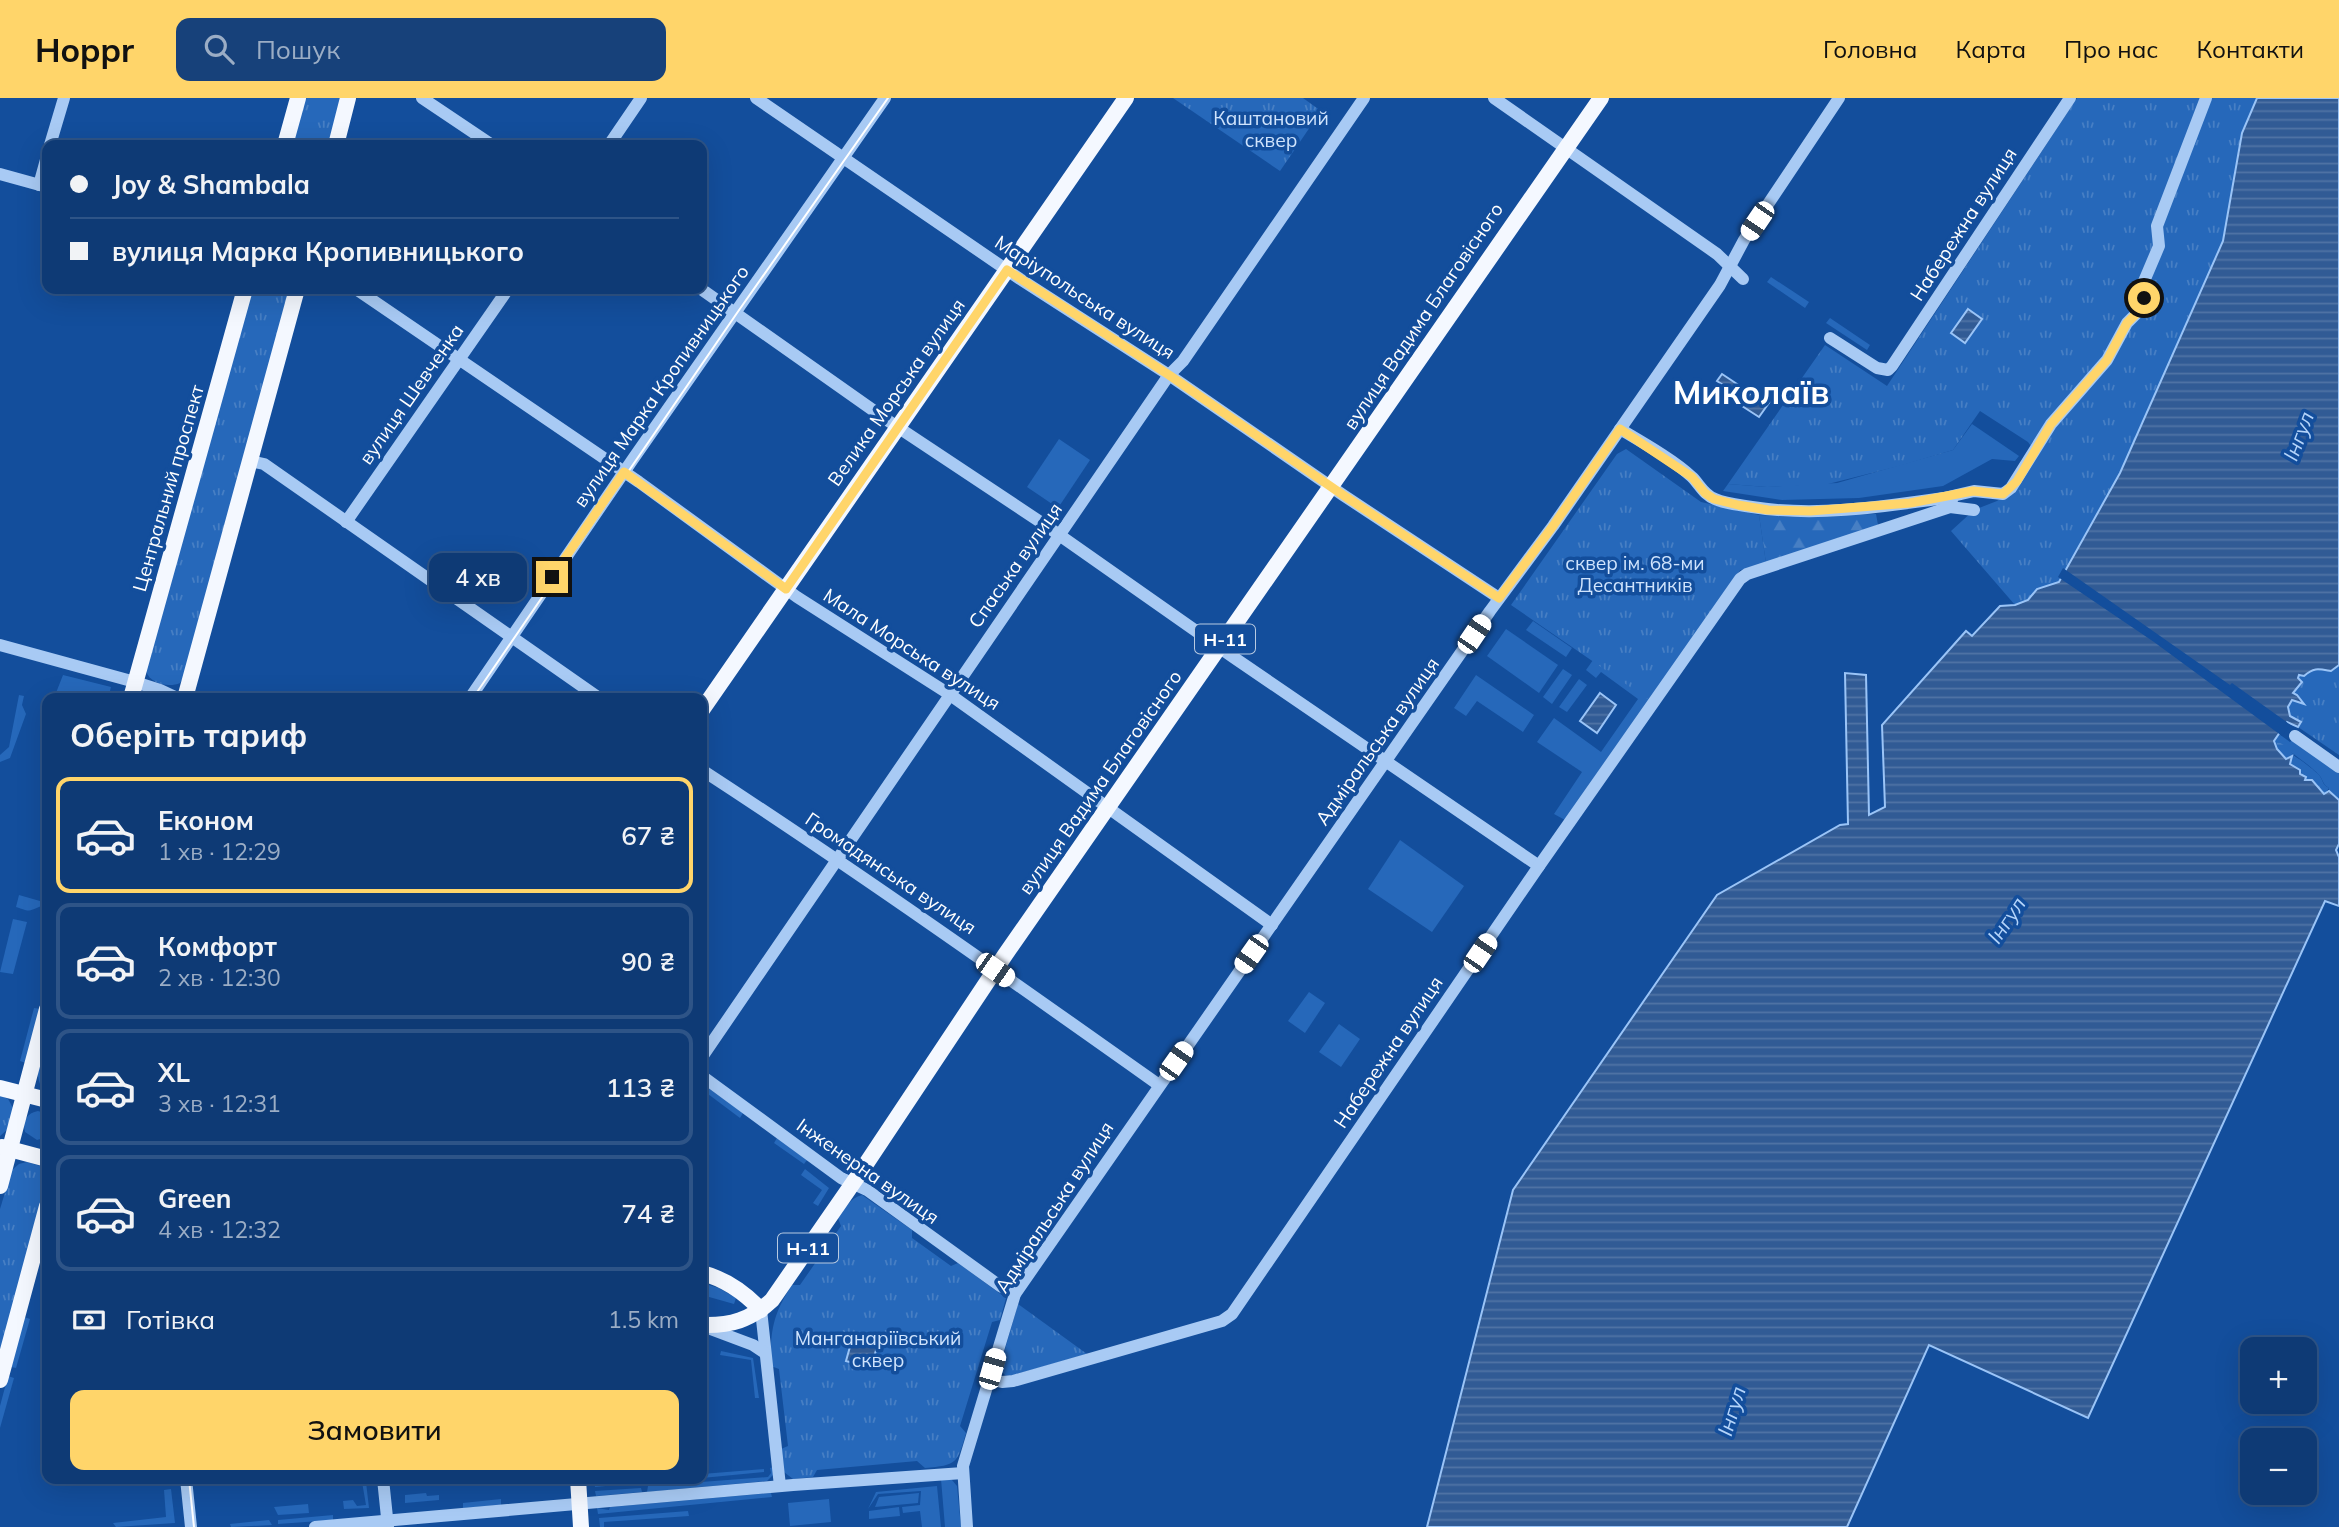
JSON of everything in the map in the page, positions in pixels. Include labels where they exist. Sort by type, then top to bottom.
[{"type":"main road","points":[[286,140],[298,98]]},
{"type":"main road","points":[[337,140],[348,98]]},
{"type":"main road","name":"Велика Морська вулиця","points":[[707,703],[1126,98]]},
{"type":"main road","name":"вулиця Вадима Благовісного","points":[[761,1310],[772,1300],[995,970],[1601,98]]},
{"type":"main road","name":"Центральний проспект","points":[[132,693],[244,294]]},
{"type":"main road","points":[[186,693],[296,294]]},
{"type":"main road","points":[[0,1186],[5,1148],[24,1094],[42,1027]]},
{"type":"main road","points":[[0,1088],[42,1099]]},
{"type":"main road","points":[[5,1148],[42,1158]]},
{"type":"main road","points":[[0,1380],[42,1225]]},
{"type":"main road","points":[[707,1275],[737,1289],[761,1310]]},
{"type":"main road","name":"Н-11","points":[[707,1326],[729,1325],[761,1310]]},
{"type":"main road","points":[[578,1484],[581,1527]]},
{"type":"street","points":[[51,140],[64,98]]},
{"type":"street","points":[[422,98],[485,140]]},
{"type":"street","points":[[612,140],[641,98]]},
{"type":"street","name":"Маріупольська вулиця","points":[[756,98],[1007,270],[1169,375],[1499,598]]},
{"type":"street","name":"вулиця Марка Кропивницького","points":[[473,693],[885,98]]},
{"type":"street","name":"Спаська вулиця","points":[[707,1050],[1169,375],[1183,361],[1364,98]]},
{"type":"street","points":[[1494,98],[1717,254],[1743,279]]},
{"type":"street","name":"Набережна вулиця","points":[[1830,338],[1877,368],[1888,370],[2070,98]]},
{"type":"street","points":[[1620,429],[1692,477],[1705,493],[1714,499],[1738,505],[1791,511],[1843,510],[1944,498],[1973,491],[2003,494],[2017,481],[2051,424],[2107,360],[2127,323],[2137,313],[2144,298],[2142,286],[2159,246],[2157,226],[2206,98]]},
{"type":"street","name":"Адміральська вулиця","points":[[989,1380],[1015,1294],[1499,598],[1553,526],[1715,293],[1744,240],[1835,99]]},
{"type":"street","points":[[0,174],[42,186]]},
{"type":"street","points":[[707,293],[1539,866]]},
{"type":"street","name":"Мала Морська вулиця","points":[[363,294],[624,472],[786,589],[949,694],[1272,925]]},
{"type":"street","name":"вулиця Шевченка","points":[[346,522],[505,294]]},
{"type":"street","points":[[250,461],[264,464],[592,693]]},
{"type":"street","name":"Набережна вулиця","points":[[989,1380],[1013,1381],[1222,1321],[1232,1314],[1539,866],[1740,579],[1747,574],[1950,507],[1974,510],[1944,498]]},
{"type":"street","points":[[0,645],[166,693]]},
{"type":"street","points":[[2295,736],[2339,767]]},
{"type":"street","name":"Громадянська вулиця","points":[[707,773],[836,858],[1159,1085]]},
{"type":"street","name":"Інженерна вулиця","points":[[707,1080],[841,1178],[867,1190],[1015,1294]]},
{"type":"street","points":[[761,1310],[780,1486]]},
{"type":"street","points":[[707,1328],[753,1345],[765,1353]]},
{"type":"street","points":[[967,1527],[962,1473],[989,1380]]},
{"type":"street","points":[[315,1527],[388,1524],[780,1486],[962,1473]]},
{"type":"street","points":[[187,1484],[191,1527]]},
{"type":"street","points":[[384,1484],[388,1524]]},
{"type":"green space","points":[[305,98],[342,98],[331,140],[293,140]]},
{"type":"green space","name":"Каштановий сквер","points":[[1173,98],[1303,98],[1321,111],[1280,171]]},
{"type":"green space","points":[[2077,98],[2257,98],[2242,133],[2223,241],[2120,473],[2059,582],[2037,589],[2028,600],[2015,605],[1951,531],[1974,510],[1997,501],[2015,488],[2036,453],[2028,442],[1980,411],[1953,450],[1899,466],[1824,485],[1767,487],[1728,484],[1825,345],[1887,386]]},
{"type":"green space","points":[[1771,277],[1809,302],[1805,308],[1767,282]]},
{"type":"green space","points":[[250,294],[289,294],[185,675],[180,683],[160,684],[151,679],[146,671]]},
{"type":"green space","points":[[1830,318],[1870,345],[1867,350],[1826,323]]},
{"type":"green space","points":[[1972,424],[2019,456],[2015,461],[1992,459],[1943,486],[1859,498],[1782,500],[1723,491],[1728,484],[1767,487],[1837,483],[1953,450]]},
{"type":"green space","points":[[1059,439],[1090,460],[1058,508],[1027,487]]},
{"type":"green space","name":"сквер ім. 68-ми Десантників","points":[[1626,449],[1701,502],[1759,515],[1766,563],[1740,570],[1649,700],[1511,605],[1617,454]]},
{"type":"green space","points":[[1876,514],[1878,525],[1766,563],[1759,515],[1791,517]]},
{"type":"green space","points":[[1707,550],[1766,563],[1740,570],[1565,820],[1554,814],[1582,772],[1537,742],[1554,718],[1601,752],[1638,699],[1601,672],[1596,678],[1586,670],[1593,660]]},
{"type":"green space","points":[[1533,621],[1572,648],[1566,657],[1526,630]]},
{"type":"green space","points":[[1506,629],[1558,665],[1539,693],[1487,656]]},
{"type":"green space","points":[[2339,665],[2339,755],[2298,727],[2301,722],[2290,716],[2288,707],[2292,700],[2299,702],[2292,694],[2299,675],[2306,675],[2308,671],[2319,667],[2331,671]]},
{"type":"green space","points":[[1563,669],[1572,675],[1552,704],[1543,697]]},
{"type":"green space","points":[[63,675],[111,687],[110,691],[118,693],[56,693]]},
{"type":"green space","points":[[1476,675],[1534,715],[1523,732],[1477,701],[1466,716],[1454,708]]},
{"type":"green space","points":[[1579,679],[1587,685],[1567,712],[1559,707]]},
{"type":"green space","points":[[19,695],[24,696],[22,705],[26,714],[10,758],[0,762],[0,755],[9,747]]},
{"type":"green space","points":[[2279,734],[2290,742],[2293,739],[2339,772],[2339,800],[2315,771],[2274,741]]},
{"type":"green space","points":[[2274,741],[2286,746],[2294,756],[2318,774],[2329,788],[2324,795],[2305,780],[2300,770],[2290,764],[2291,759],[2287,759],[2277,749]]},
{"type":"green space","points":[[1400,840],[1464,886],[1432,932],[1368,889]]},
{"type":"green space","points":[[19,895],[40,901],[42,898],[42,906],[29,910],[16,907]]},
{"type":"green space","points":[[13,919],[27,922],[13,974],[0,972]]},
{"type":"green space","points":[[1309,992],[1325,1003],[1305,1033],[1288,1021]]},
{"type":"green space","points":[[34,1008],[41,1009],[26,1063],[20,1061]]},
{"type":"green space","points":[[1339,1024],[1360,1039],[1341,1067],[1319,1052]]},
{"type":"green space","points":[[42,1050],[42,1087],[38,1073]]},
{"type":"green space","points":[[707,1087],[743,1113],[740,1118],[707,1093]]},
{"type":"green space","points":[[0,1095],[8,1099],[13,1108],[8,1129],[0,1136]]},
{"type":"green space","points":[[34,1112],[42,1112],[42,1138],[37,1140],[25,1132],[24,1124]]},
{"type":"green space","points":[[777,1138],[807,1160],[804,1164],[774,1143]]},
{"type":"green space","points":[[27,1162],[40,1166],[42,1199],[0,1356],[0,1209],[12,1170]]},
{"type":"green space","points":[[805,1169],[829,1188],[818,1206],[813,1203],[822,1190],[801,1175]]},
{"type":"green space","name":"Манганаріївський сквер","points":[[862,1195],[912,1230],[912,1238],[951,1266],[958,1263],[1006,1298],[1000,1320],[992,1322],[960,1426],[966,1433],[958,1457],[954,1461],[944,1466],[925,1468],[917,1461],[817,1470],[813,1477],[793,1479],[784,1472],[781,1449],[788,1446],[779,1369],[771,1366],[774,1323],[792,1285],[800,1285],[841,1226],[838,1218],[851,1201]]},
{"type":"green space","points":[[707,1284],[736,1298],[734,1304],[707,1296]]},
{"type":"green space","points":[[1018,1304],[1087,1354],[1005,1375],[1001,1363]]},
{"type":"green space","points":[[24,1317],[30,1319],[16,1368],[11,1367]]},
{"type":"green space","points":[[721,1351],[753,1358],[759,1398],[755,1398],[751,1360],[720,1355]]},
{"type":"green space","points":[[8,1376],[14,1378],[0,1428],[0,1406]]},
{"type":"green space","points":[[773,1467],[773,1475],[767,1481],[647,1492],[648,1486],[707,1484],[707,1482],[768,1477],[770,1468]]},
{"type":"green space","points":[[764,1469],[764,1472],[707,1478],[707,1474]]},
{"type":"green space","points":[[941,1479],[952,1480],[957,1486],[961,1527],[945,1527]]},
{"type":"green space","points":[[362,1484],[366,1484],[369,1508],[344,1509],[343,1501],[353,1500],[357,1506],[366,1505]]},
{"type":"green space","points":[[595,1484],[627,1484],[595,1487]]},
{"type":"green space","points":[[937,1486],[941,1527],[922,1527],[920,1511],[903,1513],[902,1507],[920,1505],[921,1491],[878,1494],[868,1509],[876,1492]]},
{"type":"green space","points":[[641,1488],[642,1492],[596,1496],[595,1491]]},
{"type":"green space","points":[[171,1489],[175,1523],[116,1527],[113,1523],[166,1517],[164,1490]]},
{"type":"green space","points":[[426,1493],[427,1496],[439,1495],[439,1500],[405,1503],[405,1495]]},
{"type":"green space","points":[[771,1493],[772,1497],[598,1514],[597,1508],[609,1510],[610,1507]]},
{"type":"green space","points":[[919,1493],[918,1503],[875,1507],[879,1497]]},
{"type":"green space","points":[[501,1499],[501,1505],[463,1508],[463,1503]]},
{"type":"green space","points":[[829,1499],[831,1522],[790,1526],[788,1503]]},
{"type":"green space","points":[[308,1504],[309,1513],[278,1515],[274,1507]]},
{"type":"green space","points":[[899,1507],[900,1516],[869,1519],[869,1511]]},
{"type":"green space","points":[[688,1511],[689,1516],[604,1522],[604,1527],[600,1527],[599,1518]]},
{"type":"green space","points":[[333,1515],[333,1520],[278,1524],[278,1520]]},
{"type":"green space","points":[[269,1520],[272,1525],[231,1527],[230,1524]]},
{"type":"water","name":"Інгул","points":[[2257,98],[2339,98],[2339,665],[2331,671],[2317,669],[2304,676],[2299,675],[2298,678],[2302,682],[2293,693],[2304,704],[2292,700],[2288,707],[2290,716],[2301,722],[2298,727],[2287,722],[2274,741],[2286,759],[2292,756],[2290,764],[2300,770],[2300,774],[2306,777],[2305,780],[2312,780],[2324,794],[2329,791],[2339,800],[2339,844],[2336,850],[2339,857],[2339,906],[2325,901],[2088,1418],[1929,1345],[1847,1527],[1427,1527],[1513,1190],[1717,895],[1840,825],[1848,824],[1845,673],[1866,675],[1869,815],[1885,807],[1882,725],[1966,631],[1972,636],[2000,606],[2015,605],[2028,600],[2037,589],[2059,582],[2120,473],[2223,241],[2242,133]]},
{"type":"water","points":[[1968,309],[1982,319],[1965,343],[1951,333]]},
{"type":"water","points":[[1722,374],[1743,388],[1739,395],[1717,381]]},
{"type":"water","points":[[1754,388],[1771,400],[1759,417],[1742,406]]},
{"type":"water","points":[[1600,693],[1616,705],[1597,733],[1580,721]]},
{"type":"water","points":[[853,1336],[878,1343],[871,1368],[846,1361]]},
{"type":"pier","points":[[2063,568],[2299,731],[2289,726],[2282,736],[2154,642],[2058,577]]},
{"type":"tram line","points":[[476,693],[888,98]]},
{"type":"tram line","points":[[190,1484],[194,1527]]},
{"type":"district","name":"Миколаїв","points":[[1751,391]]},
{"type":"route","points":[[552,577],[624,472],[786,589],[1007,270],[1169,375],[1499,598],[1620,429],[1692,477],[1705,493],[1714,499],[1738,505],[1768,510],[1843,510],[1910,503],[1973,491],[2003,494],[2017,481],[2051,424],[2107,360],[2144,298]]}]
